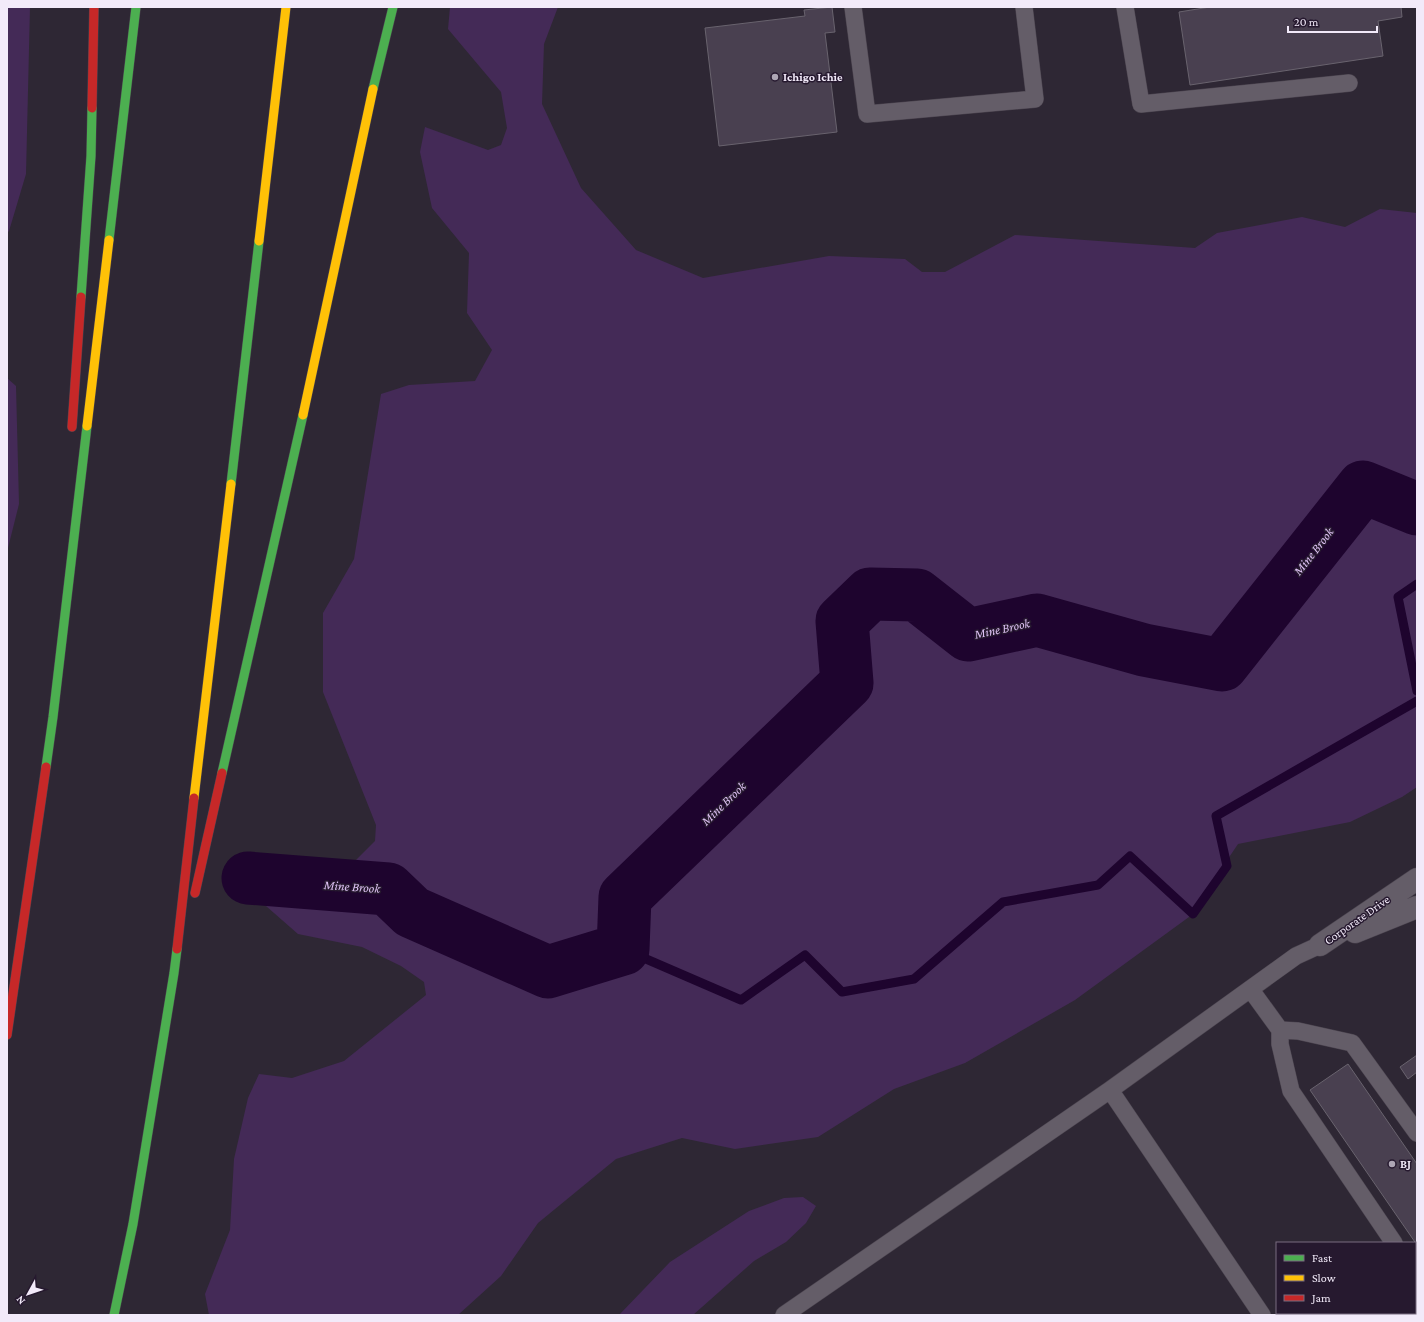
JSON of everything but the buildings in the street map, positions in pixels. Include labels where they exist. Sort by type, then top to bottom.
[{"type":"highway","points":[[72,432],[91,156],[94,7]]},
{"type":"highway","points":[[7,1035],[53,717],[136,7]]},
{"type":"highway","points":[[114,1315],[133,1224],[174,973],[286,7]]},
{"type":"highway","points":[[174,973],[205,854],[393,7]]},
{"type":"highway","points":[[53,717],[65,535]]},
{"type":"street","name":"Corporate Drive","points":[[1320,945],[1417,879]]},
{"type":"street","name":"Corporate Drive","points":[[1320,945],[1417,908]]},
{"type":"lane","points":[[854,7],[867,114],[1035,99],[1024,7]]},
{"type":"lane","points":[[1125,7],[1141,104],[1349,83]]},
{"type":"lane","points":[[785,1315],[1110,1090],[1296,956],[1320,945]]},
{"type":"lane","points":[[1250,990],[1280,1030],[1280,1044],[1291,1091],[1393,1242]]},
{"type":"lane","points":[[1280,1030],[1298,1031],[1352,1043],[1417,1133]]},
{"type":"lane","points":[[1110,1090],[1262,1315]]},
{"type":"shaded area","points":[[7,7],[30,7],[26,174],[9,231],[7,233]]},
{"type":"shaded area","points":[[450,7],[558,7],[544,44],[542,104],[581,188],[636,250],[703,278],[829,256],[905,259],[922,272],[945,272],[1015,235],[1195,248],[1217,233],[1302,217],[1345,227],[1380,209],[1417,213],[1417,787],[1402,797],[1350,822],[1238,844],[1189,917],[1075,1000],[965,1063],[894,1089],[818,1137],[735,1149],[682,1138],[616,1159],[538,1223],[501,1276],[458,1315],[209,1315],[205,1294],[230,1230],[234,1159],[248,1098],[259,1074],[292,1078],[344,1061],[426,995],[424,982],[401,966],[362,947],[298,934],[249,891],[283,863],[343,873],[375,841],[376,825],[323,692],[323,613],[354,559],[381,394],[409,385],[475,381],[492,350],[467,313],[469,253],[432,208],[420,152],[425,127],[488,150],[501,145],[507,128],[501,92],[448,29]]},
{"type":"shaded area","points":[[7,378],[16,386],[19,504],[7,552]]},
{"type":"shaded area","points":[[803,1197],[816,1206],[806,1223],[786,1242],[754,1261],[693,1315],[619,1315],[670,1262],[749,1211],[784,1198]]},
{"type":"waterway","name":"Mine Brook","points":[[248,878],[388,889],[412,912],[548,972],[623,949],[625,897],[847,683],[842,621],[870,594],[917,595],[968,635],[1037,620],[1144,650],[1222,665],[1363,487],[1417,509]]},
{"type":"waterway","name":"Mine Brook","points":[[1417,584],[1398,597],[1417,691]]},
{"type":"waterway","name":"Mine Brook","points":[[623,949],[741,1000],[805,955],[842,992],[914,979],[1003,902],[1098,885],[1130,856],[1193,914],[1227,866],[1216,816],[1417,701]]},
{"type":"traffic: fast","points":[[109,240],[136,7]]},
{"type":"traffic: fast","points":[[373,89],[393,7]]},
{"type":"traffic: fast","points":[[81,297],[91,156],[92,108]]},
{"type":"traffic: fast","points":[[231,484],[259,241]]},
{"type":"traffic: fast","points":[[222,773],[303,415]]},
{"type":"traffic: fast","points":[[46,767],[87,426]]},
{"type":"traffic: fast","points":[[114,1315],[133,1224],[177,949]]},
{"type":"traffic: slow","points":[[259,241],[286,7]]},
{"type":"traffic: slow","points":[[303,415],[373,89]]},
{"type":"traffic: slow","points":[[87,426],[109,240]]},
{"type":"traffic: slow","points":[[194,798],[231,484]]},
{"type":"traffic: jam","points":[[92,108],[94,7]]},
{"type":"traffic: jam","points":[[72,427],[81,297]]},
{"type":"traffic: jam","points":[[7,1035],[46,767]]},
{"type":"traffic: jam","points":[[195,893],[222,773]]},
{"type":"traffic: jam","points":[[177,949],[194,798]]},
{"type":"place","name":"Ichigo Ichie","points":[[775,77]]},
{"type":"place","name":"BJ","points":[[1392,1164]]}]
